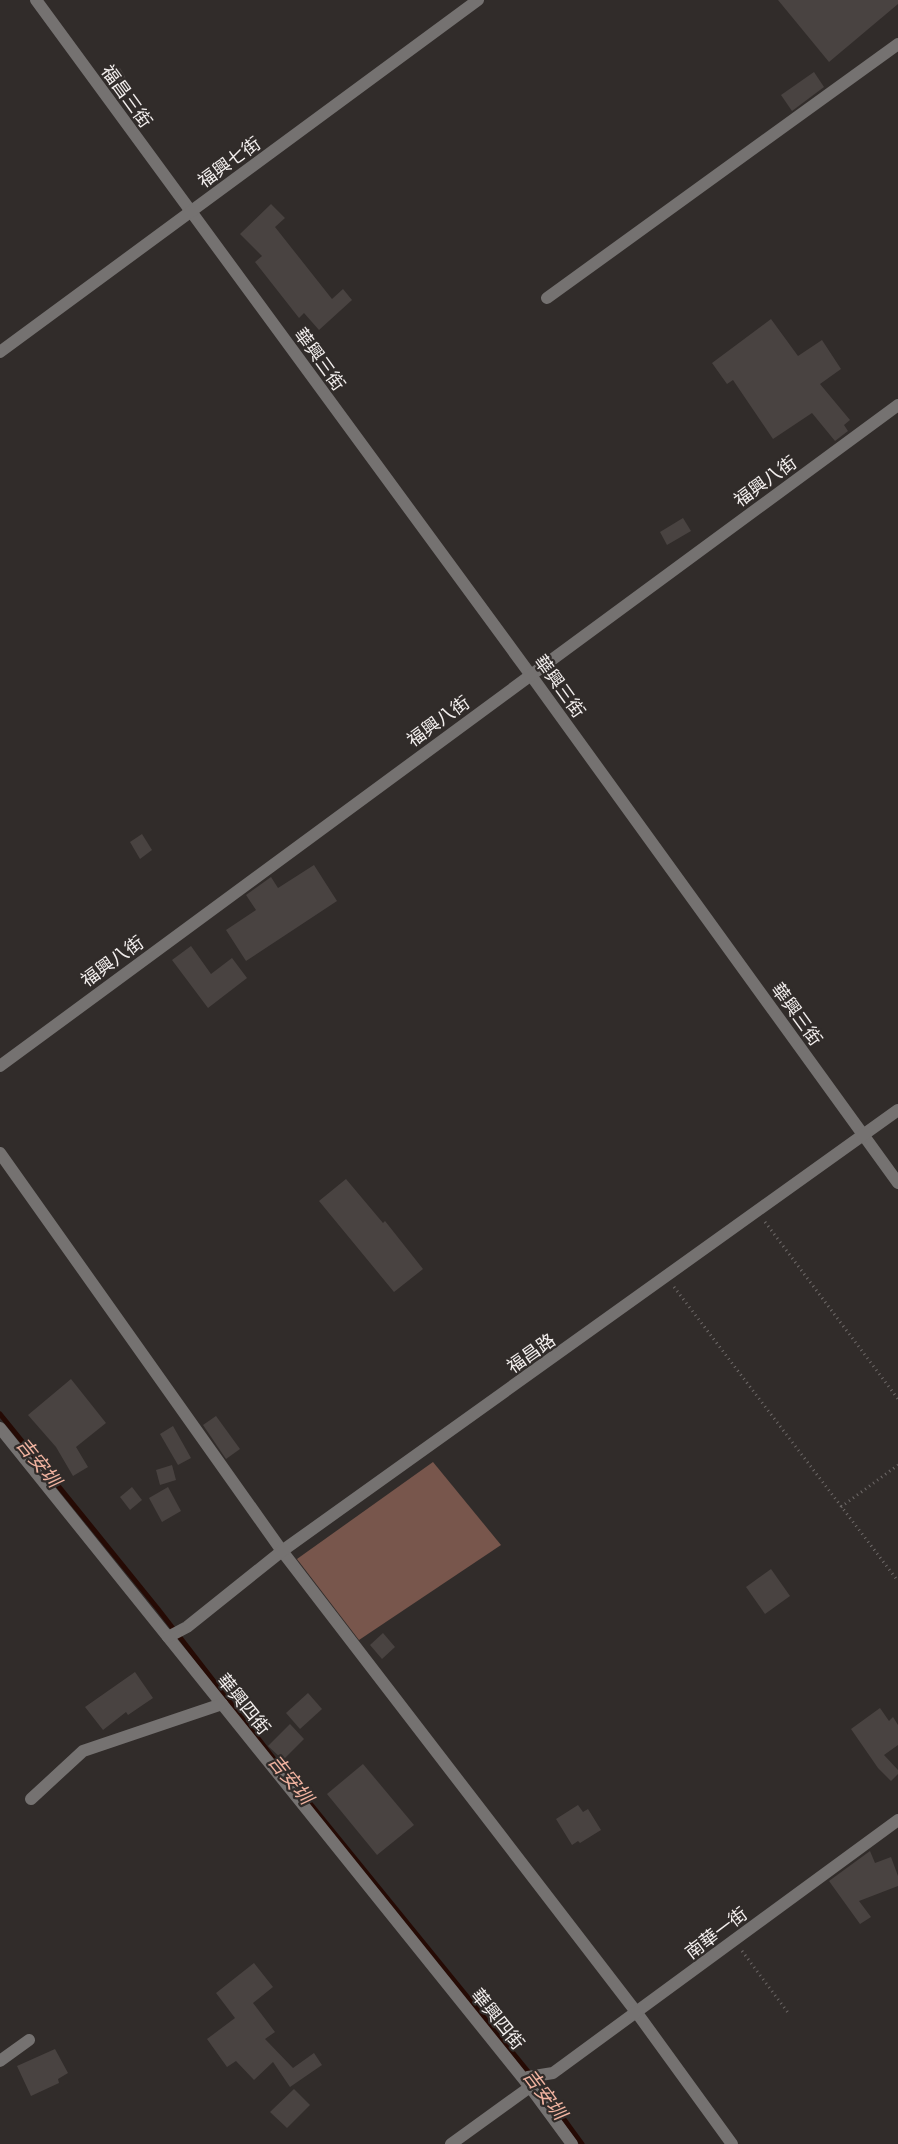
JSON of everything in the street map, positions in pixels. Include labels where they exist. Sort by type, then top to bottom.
[{"type":"street","name":"福昌三街","points":[[36,0],[190,212]]},
{"type":"street","name":"福興七街","points":[[0,352],[478,0]]},
{"type":"street","points":[[547,298],[898,44]]},
{"type":"street","name":"華興三街","points":[[190,212],[530,674],[898,1183]]},
{"type":"street","name":"福興八街","points":[[0,1066],[530,674],[898,405]]},
{"type":"street","name":"福昌路","points":[[171,1635],[187,1627],[282,1551],[667,1278],[898,1110]]},
{"type":"street","points":[[0,1154],[282,1551],[637,2013],[732,2144]]},
{"type":"street","name":"華興四街","points":[[0,1428],[171,1635],[222,1704],[529,2082],[572,2144]]},
{"type":"street","points":[[32,1799],[83,1751],[222,1704]]},
{"type":"street","name":"南華一街","points":[[529,2082],[553,2072],[637,2013],[898,1820]]},
{"type":"street","points":[[0,2060],[29,2040]]},
{"type":"street","points":[[451,2144],[529,2082]]},
{"type":"path","points":[[757,1212],[898,1399]]},
{"type":"path","points":[[667,1278],[898,1581]]},
{"type":"path","points":[[841,1507],[898,1465]]},
{"type":"path","points":[[734,1941],[788,2014]]},
{"type":"shaded area","points":[[433,1462],[501,1545],[359,1640],[297,1559]]},
{"type":"building","points":[[778,0],[898,0],[898,4],[829,62]]},
{"type":"building","points":[[120,68],[131,87],[117,96],[105,78]]},
{"type":"building","points":[[814,72],[824,87],[792,111],[781,95]]},
{"type":"building","points":[[271,204],[285,218],[275,227],[332,299],[343,289],[352,300],[319,330],[304,313],[299,318],[255,262],[262,256],[240,234]]},
{"type":"building","points":[[771,319],[798,356],[822,340],[841,369],[820,384],[850,420],[844,425],[848,431],[835,441],[812,413],[773,439],[733,380],[727,384],[712,363]]},
{"type":"building","points":[[683,518],[691,531],[667,545],[660,532]]},
{"type":"building","points":[[142,834],[152,850],[140,859],[130,842]]},
{"type":"building","points":[[314,865],[337,901],[246,961],[226,930],[256,910],[246,895],[271,877],[278,888]]},
{"type":"building","points":[[191,946],[211,974],[232,958],[247,978],[208,1008],[172,960]]},
{"type":"building","points":[[346,1179],[383,1223],[385,1221],[423,1269],[394,1292],[319,1201]]},
{"type":"building","points":[[71,1379],[106,1423],[76,1447],[88,1467],[73,1476],[56,1447],[28,1415]]},
{"type":"building","points":[[216,1416],[240,1449],[226,1459],[203,1425]]},
{"type":"building","points":[[173,1426],[191,1458],[178,1465],[160,1434]]},
{"type":"building","points":[[172,1465],[176,1480],[160,1485],[156,1470]]},
{"type":"building","points":[[132,1487],[142,1500],[130,1510],[120,1497]]},
{"type":"building","points":[[168,1487],[181,1511],[162,1522],[149,1498]]},
{"type":"building","points":[[771,1569],[790,1596],[765,1614],[746,1587]]},
{"type":"building","points":[[383,1633],[395,1647],[382,1659],[370,1645]]},
{"type":"building","points":[[135,1672],[153,1698],[128,1715],[126,1712],[103,1730],[85,1707]]},
{"type":"building","points":[[308,1693],[322,1709],[300,1729],[286,1713]]},
{"type":"building","points":[[880,1708],[889,1721],[893,1717],[898,1725],[898,1745],[884,1755],[898,1770],[898,1774],[891,1781],[878,1768],[851,1729]]},
{"type":"building","points":[[290,1724],[304,1739],[283,1760],[268,1746]]},
{"type":"building","points":[[363,1764],[414,1825],[377,1855],[327,1794]]},
{"type":"building","points":[[578,1805],[583,1812],[588,1809],[601,1830],[580,1843],[578,1841],[572,1845],[556,1819]]},
{"type":"building","points":[[870,1851],[875,1863],[891,1857],[898,1876],[898,1886],[859,1901],[871,1917],[860,1924],[829,1881]]},
{"type":"building","points":[[254,1963],[273,1987],[253,2003],[275,2032],[265,2039],[293,2068],[314,2053],[322,2065],[290,2087],[273,2062],[254,2080],[236,2061],[227,2067],[207,2039],[235,2018],[216,1993]]},
{"type":"building","points":[[55,2049],[68,2073],[58,2079],[59,2083],[31,2096],[17,2066]]},
{"type":"building","points":[[294,2089],[310,2105],[287,2128],[270,2112]]},
{"type":"waterway","name":"吉安圳","points":[[0,1414],[158,1609],[274,1759]]},
{"type":"waterway","name":"吉安圳","points":[[300,1791],[539,2085],[582,2144]]}]
